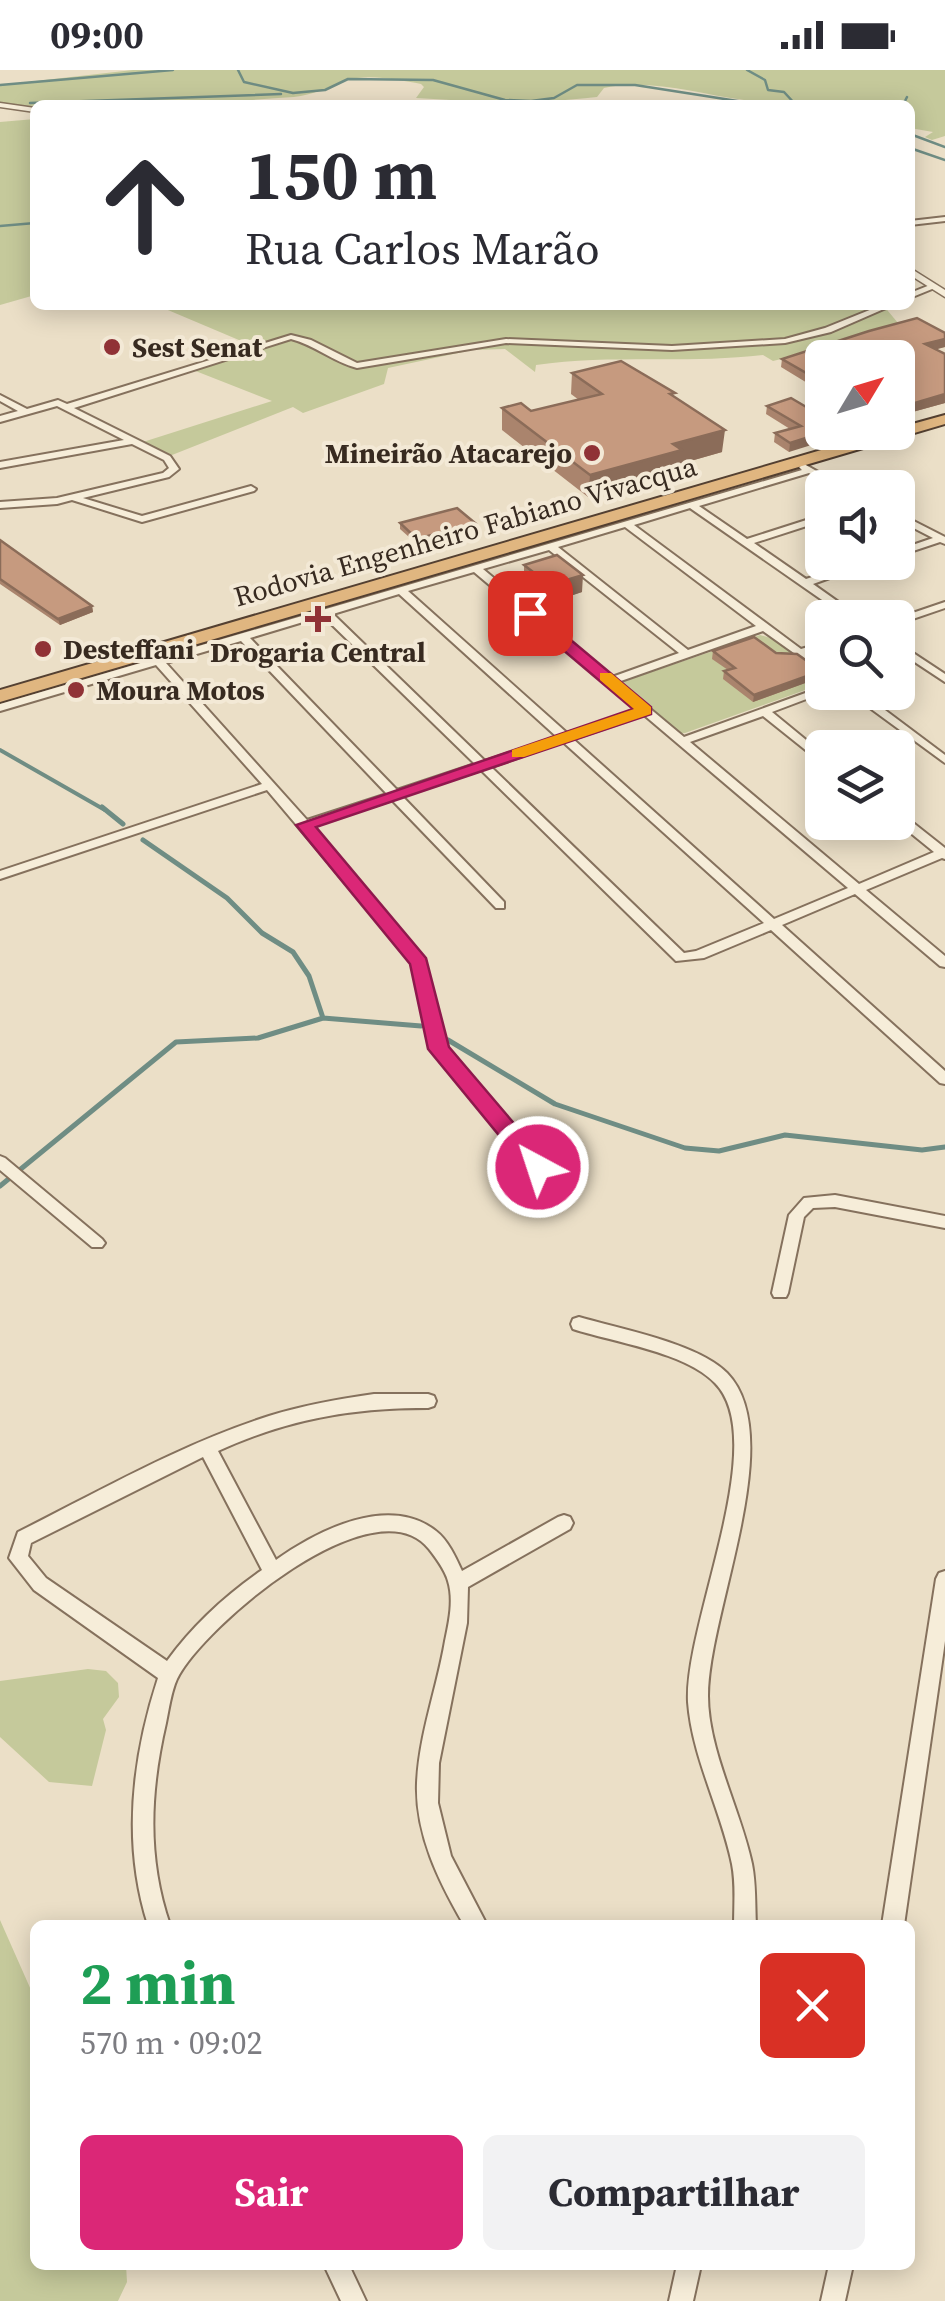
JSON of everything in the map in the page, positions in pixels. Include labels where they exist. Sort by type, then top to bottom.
[{"type":"highway","name":"Rodovia Engenheiro Fabiano Vivacqua","points":[[0,696],[533,540],[803,467],[945,419]]},
{"type":"highway","points":[[74,674],[106,677]]},
{"type":"street","points":[[0,105],[30,109]]},
{"type":"street","points":[[915,222],[945,219]]},
{"type":"street","points":[[915,274],[945,294]]},
{"type":"street","points":[[915,294],[934,286]]},
{"type":"street","points":[[67,407],[291,337],[306,340],[338,360],[357,366],[506,341],[672,348],[752,344],[809,336],[876,310]]},
{"type":"street","points":[[0,398],[26,412]]},
{"type":"street","points":[[0,419],[58,403],[166,458],[174,469],[159,477],[75,498],[0,504]]},
{"type":"street","points":[[0,465],[132,440]]},
{"type":"street","points":[[0,708],[692,505],[803,467],[809,470]]},
{"type":"street","points":[[75,498],[142,519],[251,489]]},
{"type":"street","points":[[692,505],[830,600]]},
{"type":"street","points":[[747,542],[805,523]]},
{"type":"street","points":[[627,524],[805,658]]},
{"type":"street","points":[[915,525],[943,540]]},
{"type":"street","points":[[533,540],[552,546],[687,654]]},
{"type":"street","points":[[915,549],[943,540]]},
{"type":"street","points":[[476,568],[945,963]]},
{"type":"street","points":[[806,583],[815,580]]},
{"type":"street","points":[[401,590],[945,1079]]},
{"type":"street","points":[[915,615],[945,605]]},
{"type":"street","points":[[326,613],[680,958],[699,955],[944,853]]},
{"type":"street","points":[[610,681],[763,627]]},
{"type":"street","points":[[243,637],[500,906]]},
{"type":"street","points":[[800,654],[805,652]]},
{"type":"street","points":[[915,658],[945,678]]},
{"type":"street","points":[[159,662],[305,825],[419,962],[438,1049],[538,1167]]},
{"type":"street","points":[[683,742],[805,696]]},
{"type":"street","points":[[305,825],[646,710]]},
{"type":"street","points":[[877,710],[945,760]]},
{"type":"street","points":[[764,712],[805,745]]},
{"type":"street","points":[[0,875],[269,785]]},
{"type":"street","points":[[915,831],[944,853]]},
{"type":"street","points":[[3,1165],[97,1243]]},
{"type":"street","points":[[780,1293],[797,1216],[809,1202],[836,1201],[945,1222]]},
{"type":"street","points":[[579,1324],[672,1352],[700,1365],[729,1385],[740,1403],[744,1423],[739,1482],[730,1540],[700,1648],[698,1701],[743,1867],[745,1920]]},
{"type":"street","points":[[169,1674],[40,1584],[18,1558],[24,1538],[207,1447],[340,1405],[397,1398],[428,1400]]},
{"type":"street","points":[[207,1447],[272,1571]]},
{"type":"street","points":[[158,1920],[141,1840],[143,1777],[169,1674],[221,1610],[272,1571],[341,1534],[390,1522],[417,1528],[432,1538],[458,1584],[458,1605],[430,1743],[426,1786],[432,1839],[473,1920]]},
{"type":"street","points":[[458,1584],[564,1523]]},
{"type":"street","points":[[894,1920],[945,1579]]},
{"type":"street","points":[[338,2270],[354,2301]]},
{"type":"street","points":[[682,2301],[689,2270]]},
{"type":"street","points":[[833,2301],[840,2270]]},
{"type":"green space","points":[[133,70],[945,70],[945,136],[932,140],[925,137],[933,132],[915,129],[915,100],[744,100],[638,85],[604,88],[597,97],[560,100],[450,100],[416,98],[424,87],[421,84],[363,78],[301,96],[249,100],[30,100],[30,106],[0,103],[0,85]]},
{"type":"green space","points":[[30,119],[30,296],[0,305],[0,122]]},
{"type":"green space","points":[[168,310],[887,310],[903,329],[858,340],[805,340],[805,353],[773,361],[763,355],[593,360],[536,365],[535,372],[505,349],[472,350],[388,368],[384,384],[303,413],[293,407],[172,455],[143,442],[272,401],[193,370],[258,348]]},
{"type":"green space","points":[[760,635],[774,639],[805,662],[805,690],[685,733],[677,733],[619,683]]},
{"type":"green space","points":[[88,1669],[106,1671],[118,1683],[119,1697],[103,1719],[106,1730],[92,1786],[49,1782],[0,1737],[0,1681]]},
{"type":"green space","points":[[0,1920],[30,1988],[30,2270],[126,2270],[127,2282],[118,2301],[0,2301]]},
{"type":"building","points":[[917,318],[945,333],[945,339],[925,344],[945,354],[945,394],[915,403],[915,340],[841,340]]},
{"type":"building","points":[[805,352],[805,372],[782,359]]},
{"type":"building","points":[[621,361],[675,393],[670,394],[725,430],[673,444],[682,450],[590,475],[502,408],[521,403],[531,411],[602,394],[572,373]]},
{"type":"building","points":[[791,398],[805,406],[805,438],[790,443],[775,433],[801,426],[767,406]]},
{"type":"building","points":[[457,508],[475,523],[417,539],[400,523]]},
{"type":"building","points":[[0,540],[92,606],[58,619],[0,579]]},
{"type":"building","points":[[557,555],[583,575],[550,585],[524,565]]},
{"type":"building","points":[[754,637],[776,653],[797,654],[805,660],[805,677],[754,695],[724,671],[735,668],[713,651]]},
{"type":"waterway","points":[[0,85],[173,70]]},
{"type":"waterway","points":[[238,70],[244,82],[293,93],[325,90],[348,79],[433,80],[505,100]]},
{"type":"waterway","points":[[747,70],[765,80],[768,90],[784,92],[791,100]]},
{"type":"waterway","points":[[539,100],[554,98],[577,85],[635,85],[731,100]]},
{"type":"waterway","points":[[114,100],[281,94]]},
{"type":"waterway","points":[[915,136],[945,147]]},
{"type":"waterway","points":[[915,150],[945,160]]},
{"type":"waterway","points":[[0,226],[30,223]]},
{"type":"waterway","points":[[0,750],[105,810]]},
{"type":"waterway","points":[[102,807],[123,824]]},
{"type":"waterway","points":[[143,840],[227,898],[262,933],[293,952],[309,976],[323,1018]]},
{"type":"waterway","points":[[0,1186],[176,1042],[258,1038],[323,1018]]},
{"type":"waterway","points":[[323,1018],[421,1026]]},
{"type":"waterway","points":[[448,1040],[555,1104],[685,1148],[719,1151],[785,1135],[922,1150],[945,1147]]},
{"type":"slow traffic","points":[[518,753],[646,710],[606,677]]},
{"type":"place","name":"Sest Senat","points":[[112,347]]},
{"type":"place","name":"Mineirão Atacarejo","points":[[592,453]]},
{"type":"place","name":"Drogaria Central","points":[[318,619]]},
{"type":"place","name":"Desteffani","points":[[43,649]]},
{"type":"place","name":"Moura Motos","points":[[76,690]]},
{"type":"route","points":[[530,613],[646,710],[305,825],[419,962],[438,1049],[538,1167]]}]
